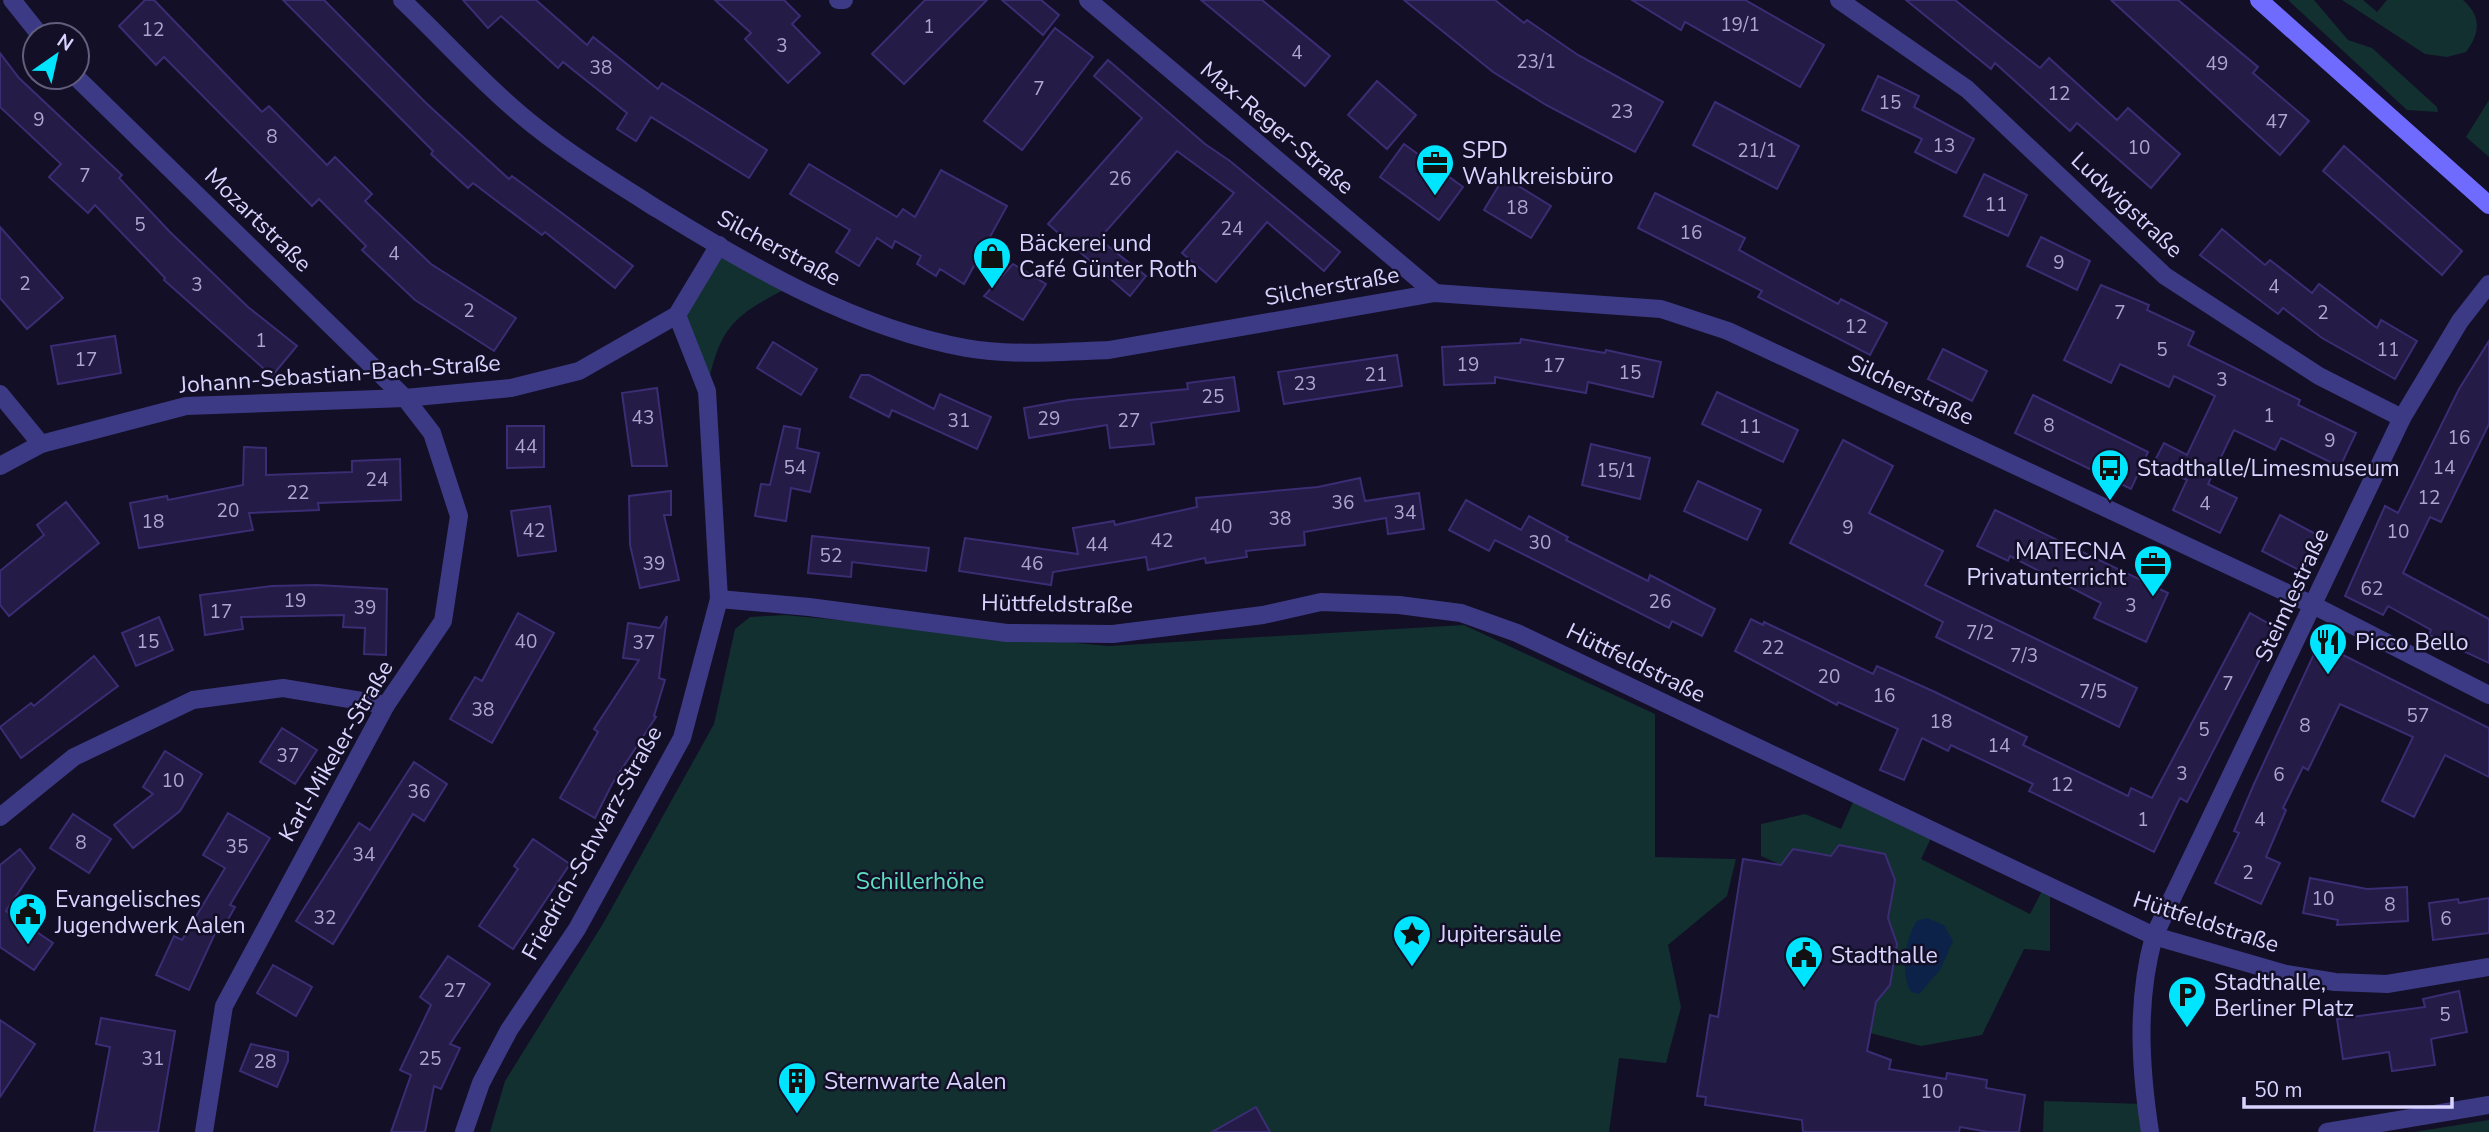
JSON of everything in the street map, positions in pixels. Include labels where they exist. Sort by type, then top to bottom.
[{"type":"main road","points":[[2259,0],[2489,205]]},
{"type":"street","points":[[12,0],[29,21]]},
{"type":"street","name":"Silcherstraße","points":[[402,0],[531,123],[597,171],[719,245],[793,285],[898,331],[968,348],[1067,352],[1109,350],[1435,293],[1661,309],[1728,331],[2315,606],[2489,695]]},
{"type":"street","points":[[838,0],[844,0]]},
{"type":"street","name":"Max-Reger-Straße","points":[[1088,0],[1435,293]]},
{"type":"street","name":"Ludwigstraße","points":[[1839,0],[1967,89],[2165,276],[2319,376],[2402,418]]},
{"type":"street","name":"Mozartstraße","points":[[90,91],[405,398]]},
{"type":"street","points":[[677,315],[719,245]]},
{"type":"street","name":"Steimlestraße","points":[[2150,1132],[2143,1082],[2141,1024],[2146,965],[2154,936],[2315,606],[2402,418],[2460,321],[2489,284]]},
{"type":"street","name":"Johann-Sebastian-Bach-Straße","points":[[0,466],[41,444],[186,406],[405,398],[511,388],[579,371],[677,315]]},
{"type":"street","name":"Friedrich-Schwarz-Straße","points":[[464,1132],[481,1083],[509,1030],[577,929],[682,738],[719,599],[707,391],[677,315]]},
{"type":"street","points":[[0,394],[41,444]]},
{"type":"street","name":"Karl-Mikeler-Straße","points":[[204,1132],[225,1006],[386,705],[443,621],[459,516],[432,433],[405,398]]},
{"type":"street","name":"Hüttfeldstraße","points":[[719,599],[808,607],[1007,633],[1113,634],[1263,615],[1321,602],[1399,605],[1461,613],[1517,633],[2154,936],[2286,974],[2335,982],[2387,984],[2489,967]]},
{"type":"street","points":[[0,817],[74,757],[193,700],[283,688],[386,705]]},
{"type":"street","points":[[2327,1132],[2489,1105]]},
{"type":"green space","points":[[2288,0],[2314,0],[2348,40],[2372,48],[2437,107],[2438,112],[2407,110]]},
{"type":"green space","points":[[2342,0],[2363,0],[2377,12],[2387,0],[2463,0],[2476,18],[2476,31],[2466,52],[2447,57],[2425,54]]},
{"type":"green space","points":[[2489,100],[2489,157],[2466,137]]},
{"type":"green space","points":[[719,254],[793,285],[743,314],[733,324],[717,351],[707,391],[684,315]]},
{"type":"green space","name":"Schillerhöhe","points":[[785,615],[1108,646],[1464,625],[1655,714],[1655,857],[1736,859],[1727,896],[1668,945],[1681,1007],[1666,1063],[1619,1058],[1609,1132],[490,1132],[505,1081],[604,922],[714,724],[735,629],[750,617]]},
{"type":"green space","points":[[1854,800],[1932,836],[1921,859],[2030,914],[2042,891],[2050,895],[2050,951],[2024,949],[1982,1035],[1921,1046],[1870,1033],[1895,880],[1885,854],[1840,845],[1831,856],[1793,849],[1781,865],[1761,856],[1761,824],[1805,814],[1841,829]]},
{"type":"green space","points":[[2044,1101],[2143,1104],[2146,1132],[2043,1132]]},
{"type":"green space","points":[[2489,1120],[2489,1132],[2414,1132]]},
{"type":"water","points":[[1927,918],[1944,925],[1953,941],[1940,970],[1919,994],[1911,992],[1908,984],[1905,956],[1909,936],[1917,921]]},
{"type":"building","points":[[145,0],[154,0],[262,112],[269,106],[327,165],[335,157],[372,194],[365,201],[431,264],[516,318],[494,351],[415,300],[362,250],[366,246],[319,199],[312,206],[164,57],[156,65],[119,26]]},
{"type":"building","points":[[283,0],[324,0],[426,103],[509,179],[512,176],[633,266],[615,288],[545,232],[542,235],[473,183],[468,188],[431,154],[433,151]]},
{"type":"building","points":[[463,0],[536,0],[587,45],[593,37],[658,89],[662,83],[767,150],[749,178],[651,117],[636,141],[617,129],[627,113],[563,62],[558,68],[501,16],[488,28]]},
{"type":"building","points":[[715,0],[784,0],[800,16],[792,24],[820,53],[788,83],[745,39],[751,33]]},
{"type":"building","points":[[925,0],[987,0],[904,84],[872,54]]},
{"type":"building","points":[[1002,0],[1041,0],[1059,15],[1043,35]]},
{"type":"building","points":[[1201,0],[1262,0],[1330,56],[1305,86]]},
{"type":"building","points":[[1404,0],[1495,0],[1524,23],[1527,20],[1578,55],[1663,102],[1635,152],[1546,105],[1493,72]]},
{"type":"building","points":[[1632,0],[1745,0],[1824,45],[1800,87],[1685,22],[1681,30]]},
{"type":"building","points":[[1906,0],[1955,0],[2040,68],[2049,58],[2117,120],[2128,108],[2180,154],[2151,188],[2077,123],[2070,131],[1995,63],[1991,69]]},
{"type":"building","points":[[2111,0],[2178,0],[2258,67],[2253,73],[2309,121],[2280,155]]},
{"type":"building","points":[[1055,28],[1093,57],[1022,150],[984,121]]},
{"type":"building","points":[[0,53],[21,80],[21,91],[33,91],[122,175],[119,178],[170,232],[248,307],[297,346],[272,376],[164,280],[95,205],[88,213],[49,177],[61,164],[0,107]]},
{"type":"building","points":[[1108,60],[1205,144],[1230,161],[1340,252],[1324,271],[1267,222],[1216,282],[1182,253],[1234,193],[1177,151],[1099,239],[1146,276],[1130,296],[1048,224],[1142,118],[1094,76]]},
{"type":"building","points":[[1878,76],[1919,96],[1914,107],[1974,139],[1956,173],[1915,152],[1922,139],[1862,110]]},
{"type":"building","points":[[1377,81],[1416,115],[1387,149],[1348,115]]},
{"type":"building","points":[[1715,102],[1799,146],[1777,189],[1693,145]]},
{"type":"building","points":[[1404,144],[1463,187],[1439,220],[1380,177]]},
{"type":"building","points":[[2344,146],[2462,251],[2442,275],[2323,171]]},
{"type":"building","points":[[809,164],[897,217],[903,209],[915,217],[941,170],[1007,206],[964,284],[940,269],[936,276],[917,264],[921,256],[895,241],[892,248],[877,238],[859,266],[836,252],[850,230],[790,194]]},
{"type":"building","points":[[1984,174],[2027,195],[2008,236],[1964,216]]},
{"type":"building","points":[[1504,177],[1551,206],[1531,238],[1484,210]]},
{"type":"building","points":[[1655,193],[1745,238],[1739,250],[1838,304],[1841,299],[1887,323],[1870,355],[1758,297],[1762,291],[1638,228]]},
{"type":"building","points":[[0,227],[63,298],[27,329],[0,298]]},
{"type":"building","points":[[2222,229],[2265,265],[2270,260],[2312,293],[2319,284],[2377,328],[2381,320],[2417,341],[2395,379],[2322,338],[2283,308],[2278,314],[2200,255]]},
{"type":"building","points":[[2041,237],[2090,261],[2077,290],[2027,266]]},
{"type":"building","points":[[1013,264],[1046,284],[1023,320],[984,296]]},
{"type":"building","points":[[2101,285],[2149,305],[2147,310],[2194,332],[2188,345],[2300,400],[2298,405],[2356,433],[2340,467],[2281,438],[2275,450],[2234,430],[2208,484],[2237,498],[2220,533],[2173,510],[2187,480],[2153,464],[2164,443],[2187,455],[2215,396],[2174,376],[2169,387],[2120,364],[2111,383],[2064,360]]},
{"type":"building","points":[[115,336],[121,373],[58,384],[51,346]]},
{"type":"building","points":[[1521,339],[1605,353],[1606,350],[1661,362],[1653,397],[1588,382],[1586,393],[1495,377],[1495,383],[1444,385],[1442,347],[1520,343]]},
{"type":"building","points":[[2489,341],[2489,424],[2441,522],[2430,517],[2403,573],[2489,619],[2489,663],[2429,635],[2431,630],[2388,606],[2383,615],[2345,596],[2385,506],[2398,513],[2459,389]]},
{"type":"building","points":[[773,342],[817,369],[801,395],[757,368]]},
{"type":"building","points":[[1943,349],[1987,371],[1972,401],[1928,379]]},
{"type":"building","points":[[1397,355],[1402,386],[1284,404],[1278,372]]},
{"type":"building","points":[[861,375],[869,375],[934,409],[940,394],[991,417],[977,449],[892,410],[889,417],[850,397]]},
{"type":"building","points":[[1234,377],[1239,411],[1151,423],[1154,444],[1110,448],[1107,425],[1029,438],[1024,408],[1069,400],[1188,389],[1187,383]]},
{"type":"building","points":[[657,388],[667,466],[632,466],[622,393]]},
{"type":"building","points":[[1717,392],[1798,430],[1783,462],[1702,424]]},
{"type":"building","points":[[2033,395],[2148,452],[2131,489],[2015,433]]},
{"type":"building","points":[[507,426],[544,426],[544,467],[507,468]]},
{"type":"building","points":[[784,426],[800,429],[797,448],[819,453],[810,492],[791,488],[786,521],[755,516],[761,484],[770,485]]},
{"type":"building","points":[[1843,440],[1893,466],[1869,513],[1943,551],[1925,585],[2137,688],[2119,727],[1936,637],[1943,622],[1790,543]]},
{"type":"building","points":[[1591,444],[1650,458],[1640,499],[1582,485]]},
{"type":"building","points":[[244,447],[266,448],[266,475],[352,472],[352,461],[400,459],[401,500],[318,503],[319,510],[249,513],[253,530],[139,548],[130,503],[167,496],[168,500],[243,485]]},
{"type":"building","points":[[1360,478],[1365,501],[1419,493],[1424,529],[1388,534],[1386,518],[1304,532],[1305,545],[1246,551],[1247,557],[1206,563],[1205,558],[1148,570],[1146,557],[1053,572],[1051,585],[959,571],[965,538],[1078,554],[1073,528],[1114,521],[1115,525],[1197,507],[1196,498],[1318,487]]},
{"type":"building","points":[[1698,481],[1761,510],[1747,540],[1684,511]]},
{"type":"building","points":[[671,491],[671,515],[664,515],[679,580],[640,588],[630,545],[629,496]]},
{"type":"building","points":[[1466,500],[1521,530],[1529,516],[1568,537],[1566,540],[1648,581],[1650,575],[1715,609],[1702,636],[1672,621],[1669,628],[1495,540],[1489,551],[1449,530]]},
{"type":"building","points":[[66,502],[99,543],[9,616],[0,605],[0,571],[44,535],[37,525]]},
{"type":"building","points":[[550,506],[556,551],[518,556],[511,511]]},
{"type":"building","points":[[1995,510],[2168,593],[2146,642],[2094,618],[2101,603],[2010,556],[2008,561],[1977,546]]},
{"type":"building","points":[[2280,515],[2321,537],[2303,572],[2262,551]]},
{"type":"building","points":[[812,536],[929,548],[926,571],[852,562],[851,577],[808,573]]},
{"type":"building","points":[[317,585],[387,589],[386,655],[364,654],[365,628],[343,627],[344,615],[241,617],[243,629],[205,635],[200,595],[272,586]]},
{"type":"building","points":[[518,613],[554,633],[492,743],[450,719],[475,677],[482,681]]},
{"type":"building","points":[[2250,613],[2276,628],[2187,802],[2180,798],[2154,852],[2029,791],[2033,784],[1951,745],[1948,751],[1922,738],[1904,780],[1880,770],[1898,729],[1838,702],[1837,705],[1735,651],[1751,619],[1763,625],[1764,622],[1873,674],[1877,666],[1935,692],[2027,737],[2023,745],[2128,796],[2131,788],[2152,798]]},
{"type":"building","points":[[667,616],[659,678],[665,680],[654,716],[656,717],[612,784],[595,818],[560,798],[598,732],[594,729],[639,660],[623,658],[628,623],[660,628]]},
{"type":"building","points":[[159,617],[173,650],[136,666],[122,633]]},
{"type":"building","points":[[2319,643],[2489,728],[2489,777],[2445,755],[2414,817],[2382,801],[2413,737],[2340,704],[2308,770],[2303,767],[2283,808],[2286,810],[2266,857],[2280,863],[2261,904],[2215,883],[2239,833],[2234,831],[2254,784]]},
{"type":"building","points":[[94,656],[118,686],[21,758],[0,727],[31,703],[34,706]]},
{"type":"building","points":[[282,728],[317,750],[295,784],[260,762]]},
{"type":"building","points":[[165,751],[202,774],[180,811],[133,848],[114,825],[153,794],[143,787]]},
{"type":"building","points":[[414,762],[447,784],[424,821],[413,814],[333,944],[296,921],[359,823],[370,830]]},
{"type":"building","points":[[228,813],[270,838],[230,905],[235,907],[221,932],[217,929],[189,990],[156,975],[174,936],[182,940],[225,868],[203,855]]},
{"type":"building","points":[[73,814],[111,839],[89,873],[50,848]]},
{"type":"building","points":[[533,839],[570,864],[513,949],[479,926],[518,869],[514,866]]},
{"type":"building","name":"Stadthalle","points":[[1839,845],[1885,854],[1895,880],[1888,918],[1897,944],[1890,985],[1876,1002],[1867,1051],[1891,1060],[1889,1069],[1946,1079],[1947,1073],[1987,1080],[1986,1088],[2025,1095],[2019,1132],[1988,1132],[1960,1127],[1959,1132],[1803,1132],[1802,1120],[1705,1105],[1706,1097],[1697,1096],[1710,1015],[1718,1017],[1743,859],[1781,865],[1793,849],[1831,856]]},
{"type":"building","points":[[20,849],[35,868],[6,911],[53,943],[34,970],[0,947],[0,865]]},
{"type":"building","points":[[2310,878],[2367,889],[2407,887],[2408,921],[2337,925],[2338,920],[2303,913]]},
{"type":"building","points":[[2489,898],[2489,933],[2433,940],[2429,903],[2458,899],[2459,903]]},
{"type":"building","points":[[448,956],[490,984],[450,1044],[460,1048],[441,1089],[434,1086],[425,1132],[391,1132],[411,1075],[400,1070],[431,1005],[420,997]]},
{"type":"building","points":[[273,965],[312,987],[296,1016],[257,993]]},
{"type":"building","points":[[2459,991],[2467,1032],[2431,1039],[2435,1065],[2392,1071],[2389,1052],[2343,1059],[2337,1019],[2425,1007],[2423,999]]},
{"type":"building","points":[[101,1018],[175,1031],[158,1132],[94,1132],[110,1047],[96,1044]]},
{"type":"building","points":[[0,1020],[35,1044],[0,1097]]},
{"type":"building","points":[[251,1044],[288,1052],[288,1061],[277,1087],[240,1071]]},
{"type":"building","points":[[1256,1107],[1270,1132],[1212,1132]]},
{"type":"place","name":"SPD Wahlkreisbüro","points":[[1435,197]]},
{"type":"place","name":"Bäckerei und Café Günter Roth","points":[[992,290]]},
{"type":"place","name":"Stadthalle/Limesmuseum","points":[[2110,502]]},
{"type":"place","name":"MATECNA Privatunterricht","points":[[2153,598]]},
{"type":"place","name":"Picco Bello","points":[[2328,676]]},
{"type":"place","name":"Evangelisches Jugendwerk Aalen","points":[[28,946]]},
{"type":"place","name":"Jupitersäule","points":[[1412,968]]},
{"type":"place","name":"Stadthalle","points":[[1804,989]]},
{"type":"place","name":"Stadthalle, Berliner Platz","points":[[2187,1029]]},
{"type":"place","name":"Sternwarte Aalen","points":[[797,1115]]}]
